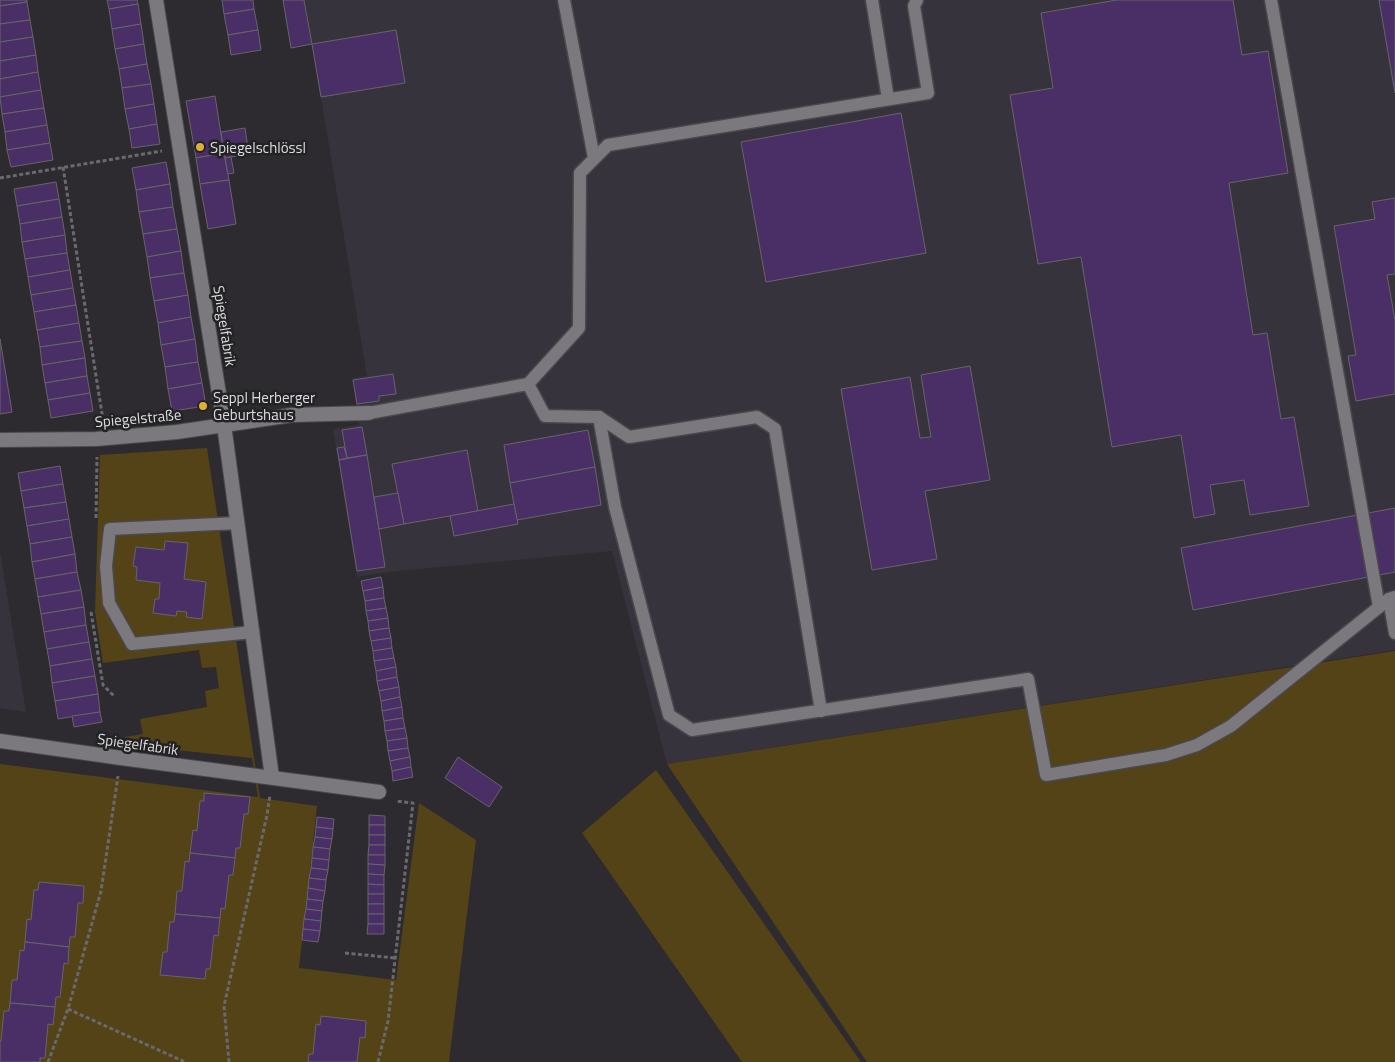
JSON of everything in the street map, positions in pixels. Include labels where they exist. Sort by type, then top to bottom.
[{"type":"street","name":"Spiegelfabrik","points":[[156,0],[224,424],[272,777]]},
{"type":"street","name":"Spiegelstraße","points":[[0,440],[87,439],[177,432],[292,416],[369,412]]},
{"type":"street","name":"Spiegelfabrik","points":[[0,740],[379,792]]},
{"type":"lane","points":[[564,0],[594,158]]},
{"type":"lane","points":[[872,0],[888,99]]},
{"type":"lane","points":[[369,412],[528,384],[578,328],[580,173],[608,145],[928,93],[914,6],[918,0]]},
{"type":"lane","points":[[1271,0],[1379,607]]},
{"type":"lane","points":[[528,384],[545,416],[599,417],[629,437],[757,417],[775,429],[822,711]]},
{"type":"lane","points":[[599,417],[615,507],[668,715],[692,730],[1028,679],[1046,775],[1166,755],[1197,745],[1231,726],[1392,598],[1395,633]]},
{"type":"lane","points":[[238,523],[110,529],[106,566],[110,603],[132,644],[253,632]]},
{"type":"path","points":[[0,178],[180,148]]},
{"type":"path","points":[[62,167],[106,437]]},
{"type":"path","points":[[48,1062],[68,1009],[101,890],[121,758]]},
{"type":"path","points":[[229,1062],[224,1006],[267,815],[272,777]]},
{"type":"path","points":[[378,1062],[388,1021],[413,803],[385,799],[379,792]]},
{"type":"path","points":[[345,953],[395,958]]},
{"type":"path","points":[[68,1009],[185,1062]]},
{"type":"shaded area","points":[[305,0],[1395,0],[1395,650],[667,764],[612,551],[397,571],[357,577],[333,429],[359,425],[352,378],[367,376]]},
{"type":"shaded area","points":[[207,448],[260,798],[317,806],[299,968],[396,980],[419,803],[476,840],[449,1062],[0,1062],[0,764],[258,797],[252,758],[127,745],[125,737],[143,734],[140,719],[207,707],[205,691],[219,688],[216,667],[202,668],[199,650],[103,663],[95,612],[100,455]]},
{"type":"shaded area","points":[[0,551],[26,712],[0,708]]},
{"type":"shaded area","points":[[1395,651],[1395,1062],[867,1062],[667,764]]},
{"type":"shaded area","points":[[656,770],[861,1062],[742,1062],[582,833]]},
{"type":"building","points":[[0,0],[27,0],[27,2],[0,6]]},
{"type":"building","points":[[107,0],[137,0],[138,4],[109,9]]},
{"type":"building","points":[[222,0],[253,0],[254,9],[224,14]]},
{"type":"building","points":[[283,0],[304,0],[312,44],[291,48]]},
{"type":"building","points":[[1117,0],[1233,0],[1242,55],[1268,51],[1288,173],[1229,183],[1253,335],[1267,333],[1281,419],[1294,417],[1309,506],[1250,515],[1244,480],[1210,485],[1215,514],[1194,518],[1181,435],[1112,447],[1081,257],[1038,264],[1010,95],[1053,88],[1041,13]]},
{"type":"building","points":[[1379,0],[1395,0],[1395,93]]},
{"type":"building","points":[[27,2],[30,20],[0,24],[0,6]]},
{"type":"building","points":[[138,4],[141,24],[112,29],[109,9]]},
{"type":"building","points":[[254,9],[258,30],[228,35],[224,14]]},
{"type":"building","points":[[30,20],[33,37],[0,42],[0,24]]},
{"type":"building","points":[[141,24],[144,44],[115,49],[112,29]]},
{"type":"building","points":[[258,30],[261,50],[231,55],[228,35]]},
{"type":"building","points":[[396,30],[405,83],[321,97],[312,44]]},
{"type":"building","points":[[33,37],[36,55],[0,61],[0,42]]},
{"type":"building","points":[[144,44],[147,64],[119,69],[115,49]]},
{"type":"building","points":[[36,55],[38,72],[0,79],[0,61]]},
{"type":"building","points":[[147,64],[151,84],[122,88],[119,69]]},
{"type":"building","points":[[38,72],[41,90],[0,97],[0,79]]},
{"type":"building","points":[[151,84],[154,104],[125,109],[122,88]]},
{"type":"building","points":[[41,90],[44,108],[2,114],[0,97]]},
{"type":"building","points":[[215,96],[224,153],[196,158],[186,101]]},
{"type":"building","points":[[154,104],[157,124],[129,129],[125,109]]},
{"type":"building","points":[[44,108],[47,125],[5,132],[2,114]]},
{"type":"building","points":[[901,113],[926,253],[766,282],[741,142]]},
{"type":"building","points":[[157,124],[160,144],[132,148],[129,129]]},
{"type":"building","points":[[47,125],[50,143],[7,150],[5,132]]},
{"type":"building","points":[[245,128],[248,149],[224,153],[221,132]]},
{"type":"building","points":[[50,143],[53,160],[11,167],[7,150]]},
{"type":"building","points":[[248,149],[249,154],[225,158],[224,153]]},
{"type":"building","points":[[224,153],[229,180],[200,184],[196,158]]},
{"type":"building","points":[[231,157],[234,173],[228,174],[225,158]]},
{"type":"building","points":[[166,162],[170,184],[136,190],[132,168]]},
{"type":"building","points":[[229,180],[236,224],[208,229],[200,184]]},
{"type":"building","points":[[56,182],[59,199],[17,206],[14,189]]},
{"type":"building","points":[[170,184],[173,207],[139,212],[136,190]]},
{"type":"building","points":[[1395,198],[1395,274],[1387,275],[1395,320],[1395,394],[1356,401],[1348,356],[1356,355],[1334,226],[1375,219],[1372,202]]},
{"type":"building","points":[[59,199],[62,217],[20,224],[17,206]]},
{"type":"building","points":[[173,207],[177,229],[143,234],[139,212]]},
{"type":"building","points":[[62,217],[65,235],[22,242],[20,224]]},
{"type":"building","points":[[177,229],[181,251],[147,257],[143,234]]},
{"type":"building","points":[[65,235],[67,253],[25,259],[22,242]]},
{"type":"building","points":[[181,251],[184,273],[150,278],[147,257]]},
{"type":"building","points":[[67,253],[70,270],[28,277],[25,259]]},
{"type":"building","points":[[70,270],[73,288],[31,295],[28,277]]},
{"type":"building","points":[[184,273],[188,295],[154,301],[150,278]]},
{"type":"building","points":[[73,288],[76,305],[34,312],[31,295]]},
{"type":"building","points":[[188,295],[191,317],[158,323],[154,301]]},
{"type":"building","points":[[76,305],[79,323],[37,330],[34,312]]},
{"type":"building","points":[[191,317],[195,339],[161,345],[158,323]]},
{"type":"building","points":[[79,323],[82,341],[40,347],[37,330]]},
{"type":"building","points":[[0,339],[12,412],[0,414]]},
{"type":"building","points":[[195,339],[198,362],[165,367],[161,345]]},
{"type":"building","points":[[82,341],[85,358],[42,365],[40,347]]},
{"type":"building","points":[[85,358],[87,376],[45,383],[42,365]]},
{"type":"building","points":[[198,362],[202,383],[168,389],[165,367]]},
{"type":"building","points":[[970,366],[990,480],[925,491],[937,559],[872,570],[841,389],[910,377],[920,438],[931,437],[921,375]]},
{"type":"building","points":[[393,374],[396,394],[379,396],[379,401],[357,404],[353,380]]},
{"type":"building","points":[[87,376],[90,393],[48,400],[45,383]]},
{"type":"building","points":[[202,383],[206,406],[172,411],[168,389]]},
{"type":"building","points":[[90,393],[93,411],[51,418],[48,400]]},
{"type":"building","points":[[362,427],[367,455],[347,458],[342,430]]},
{"type":"building","points":[[588,430],[595,467],[510,483],[504,445]]},
{"type":"building","points":[[344,447],[347,458],[339,460],[337,448]]},
{"type":"building","points":[[467,450],[478,511],[404,524],[392,464]]},
{"type":"building","points":[[367,455],[385,567],[357,571],[339,460]]},
{"type":"building","points":[[60,466],[63,484],[21,491],[18,473]]},
{"type":"building","points":[[595,467],[601,505],[517,520],[510,483]]},
{"type":"building","points":[[63,484],[66,502],[24,508],[21,491]]},
{"type":"building","points":[[398,493],[404,524],[379,529],[374,497]]},
{"type":"building","points":[[66,502],[69,519],[27,526],[24,508]]},
{"type":"building","points":[[514,504],[518,524],[454,536],[450,516]]},
{"type":"building","points":[[1395,508],[1395,572],[1193,610],[1181,548]]},
{"type":"building","points":[[69,519],[72,537],[30,544],[27,526]]},
{"type":"building","points":[[72,537],[75,554],[32,562],[30,544]]},
{"type":"building","points":[[165,541],[188,543],[184,579],[206,582],[202,619],[186,617],[187,612],[177,611],[176,616],[153,613],[155,599],[159,599],[160,583],[136,580],[137,567],[133,566],[136,547],[164,550]]},
{"type":"building","points":[[75,554],[77,572],[35,579],[32,562]]},
{"type":"building","points":[[77,572],[81,590],[38,597],[35,579]]},
{"type":"building","points":[[381,577],[383,587],[363,591],[361,581]]},
{"type":"building","points":[[383,587],[384,598],[365,601],[363,591]]},
{"type":"building","points":[[81,590],[84,607],[41,614],[38,597]]},
{"type":"building","points":[[384,598],[386,608],[366,611],[365,601]]},
{"type":"building","points":[[84,607],[86,625],[44,632],[41,614]]},
{"type":"building","points":[[386,608],[388,618],[368,621],[366,611]]},
{"type":"building","points":[[388,618],[389,628],[369,631],[368,621]]},
{"type":"building","points":[[86,625],[89,642],[47,649],[44,632]]},
{"type":"building","points":[[389,628],[391,638],[371,641],[369,631]]},
{"type":"building","points":[[391,638],[392,648],[373,651],[371,641]]},
{"type":"building","points":[[89,642],[92,659],[50,666],[47,649]]},
{"type":"building","points":[[392,648],[394,658],[374,661],[373,651]]},
{"type":"building","points":[[394,658],[396,667],[376,671],[374,661]]},
{"type":"building","points":[[92,659],[95,676],[52,683],[50,666]]},
{"type":"building","points":[[396,667],[397,677],[377,681],[376,671]]},
{"type":"building","points":[[95,676],[98,694],[55,701],[52,683]]},
{"type":"building","points":[[397,677],[399,687],[379,691],[377,681]]},
{"type":"building","points":[[399,687],[400,697],[381,701],[379,691]]},
{"type":"building","points":[[98,694],[100,712],[58,719],[55,701]]},
{"type":"building","points":[[400,697],[402,707],[382,711],[381,701]]},
{"type":"building","points":[[402,707],[403,718],[384,721],[382,711]]},
{"type":"building","points":[[100,712],[102,722],[74,727],[72,716]]},
{"type":"building","points":[[403,718],[405,728],[385,731],[384,721]]},
{"type":"building","points":[[405,728],[407,738],[387,741],[385,731]]},
{"type":"building","points":[[407,738],[408,748],[388,751],[387,741]]},
{"type":"building","points":[[408,748],[410,757],[390,761],[388,751]]},
{"type":"building","points":[[410,757],[411,767],[392,771],[390,761]]},
{"type":"building","points":[[458,757],[502,787],[489,807],[445,778]]},
{"type":"building","points":[[411,767],[413,777],[393,781],[392,771]]},
{"type":"building","points":[[204,793],[250,797],[248,814],[244,814],[240,848],[236,848],[235,858],[190,853],[193,830],[197,831],[200,801],[204,801]]},
{"type":"building","points":[[369,815],[385,816],[385,825],[369,825]]},
{"type":"building","points":[[317,817],[334,819],[333,829],[316,827]]},
{"type":"building","points":[[369,825],[385,825],[385,835],[369,835]]},
{"type":"building","points":[[316,827],[333,829],[332,839],[315,837]]},
{"type":"building","points":[[369,835],[385,835],[385,845],[369,845]]},
{"type":"building","points":[[315,837],[332,839],[330,849],[313,847]]},
{"type":"building","points":[[369,845],[385,845],[385,855],[368,855]]},
{"type":"building","points":[[313,847],[330,849],[329,860],[312,858]]},
{"type":"building","points":[[190,853],[235,858],[233,875],[229,875],[225,909],[221,908],[220,918],[175,914],[177,891],[182,891],[185,861],[189,862]]},
{"type":"building","points":[[368,855],[385,855],[385,865],[368,864]]},
{"type":"building","points":[[312,858],[329,860],[328,870],[311,868]]},
{"type":"building","points":[[368,864],[385,865],[384,875],[368,874]]},
{"type":"building","points":[[311,868],[328,870],[326,880],[309,878]]},
{"type":"building","points":[[368,874],[384,875],[384,885],[368,884]]},
{"type":"building","points":[[309,878],[326,880],[325,891],[308,888]]},
{"type":"building","points":[[39,882],[84,886],[83,903],[78,903],[75,937],[70,937],[69,947],[25,942],[27,919],[31,920],[34,890],[38,890]]},
{"type":"building","points":[[368,884],[384,885],[384,894],[368,894]]},
{"type":"building","points":[[308,888],[325,891],[323,901],[307,899]]},
{"type":"building","points":[[368,894],[384,894],[384,904],[368,904]]},
{"type":"building","points":[[307,899],[323,901],[322,911],[306,909]]},
{"type":"building","points":[[368,904],[384,904],[384,914],[368,914]]},
{"type":"building","points":[[306,909],[322,911],[321,921],[304,919]]},
{"type":"building","points":[[175,914],[220,918],[218,936],[214,935],[210,969],[206,969],[205,979],[160,975],[163,952],[167,952],[170,922],[174,922]]},
{"type":"building","points":[[368,914],[384,914],[384,924],[368,924]]},
{"type":"building","points":[[304,919],[321,921],[320,931],[303,929]]},
{"type":"building","points":[[368,924],[384,924],[384,934],[367,934]]},
{"type":"building","points":[[303,929],[320,931],[318,942],[302,940]]},
{"type":"building","points":[[25,942],[69,947],[68,964],[64,963],[60,997],[56,997],[55,1007],[10,1003],[12,980],[17,980],[20,950],[24,951]]},
{"type":"building","points":[[10,1003],[55,1007],[53,1025],[48,1024],[45,1058],[40,1058],[40,1062],[0,1062],[0,1041],[4,1011],[9,1011]]},
{"type":"building","points":[[321,1016],[366,1021],[365,1038],[360,1037],[357,1062],[308,1062],[309,1054],[313,1054],[316,1024],[320,1025]]},
{"type":"place","name":"Spiegelschlössl","points":[[200,147]]},
{"type":"place","name":"Seppl Herberger Geburtshaus","points":[[203,406]]}]
